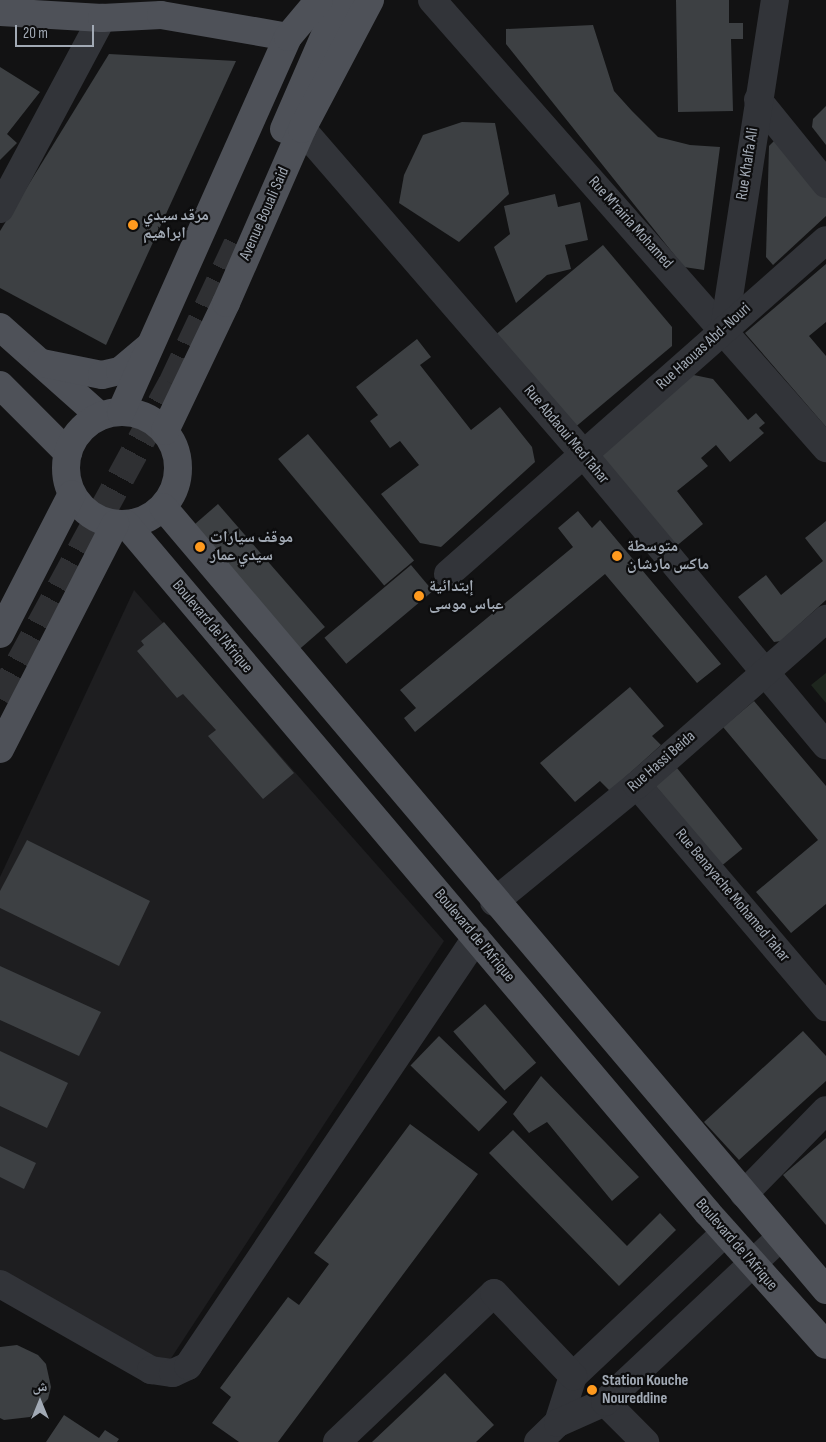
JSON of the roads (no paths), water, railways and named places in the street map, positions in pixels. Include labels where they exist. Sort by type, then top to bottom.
[{"type":"main road","points":[[0,328],[39,362],[110,414],[138,414],[165,431],[173,442],[179,470],[171,496],[152,516],[121,524],[90,514],[72,494],[67,481],[68,453],[74,438],[110,414],[152,345],[288,37],[319,0]]},
{"type":"main road","name":"Avenue Bouali Said","points":[[165,431],[226,303],[340,0]]},
{"type":"main road","name":"Avenue Bouali Said","points":[[241,237],[297,118],[365,0]]},
{"type":"main road","name":"Avenue Bouali Said","points":[[297,118],[370,0]]},
{"type":"main road","points":[[0,12],[102,18],[162,15],[288,37]]},
{"type":"main road","points":[[39,362],[102,376],[120,371],[152,345]]},
{"type":"main road","points":[[0,385],[68,453]]},
{"type":"main road","points":[[0,634],[72,494]]},
{"type":"main road","points":[[162,507],[494,902],[826,1290]]},
{"type":"main road","points":[[0,749],[121,524]]},
{"type":"main road","name":"Boulevard de l'Afrique","points":[[121,524],[476,938],[725,1234],[826,1345]]},
{"type":"street","name":"Rue M'rairia Mohamed","points":[[432,0],[724,329],[826,448]]},
{"type":"street","name":"Rue Khalfa Ali","points":[[724,329],[775,0]]},
{"type":"street","points":[[0,209],[102,18]]},
{"type":"street","points":[[758,100],[826,184]]},
{"type":"street","name":"Rue Abdaoui Med Tahar","points":[[297,118],[584,455],[826,745]]},
{"type":"street","name":"Rue Haouas Abd-Nouri","points":[[448,574],[826,240]]},
{"type":"street","name":"Rue Hassi Beida","points":[[494,902],[637,784],[826,619]]},
{"type":"street","name":"Rue Benayache Mohamed Tahar","points":[[637,784],[826,1007]]},
{"type":"street","points":[[0,1284],[150,1370],[173,1374],[188,1366],[476,938]]},
{"type":"street","points":[[744,1194],[826,1110]]},
{"type":"street","points":[[558,1422],[573,1376],[725,1234]]},
{"type":"street","points":[[538,1442],[558,1422],[605,1402],[781,1237]]},
{"type":"street","points":[[337,1442],[494,1292],[573,1376]]},
{"type":"street","points":[[605,1402],[645,1442]]},
{"type":"tunnel","points":[[0,699],[172,384],[241,237]]},
{"type":"place","name":"مرقد سيدي ابراهيم","points":[[133,225]]},
{"type":"place","name":"موقف سيارات سيدي عمار","points":[[200,547]]},
{"type":"place","name":"متوسطة ماكس مارشان","points":[[617,556]]},
{"type":"place","name":"إبتدائية عباس موسى","points":[[419,596]]},
{"type":"place","name":"Station Kouche Noureddine","points":[[592,1390]]}]
